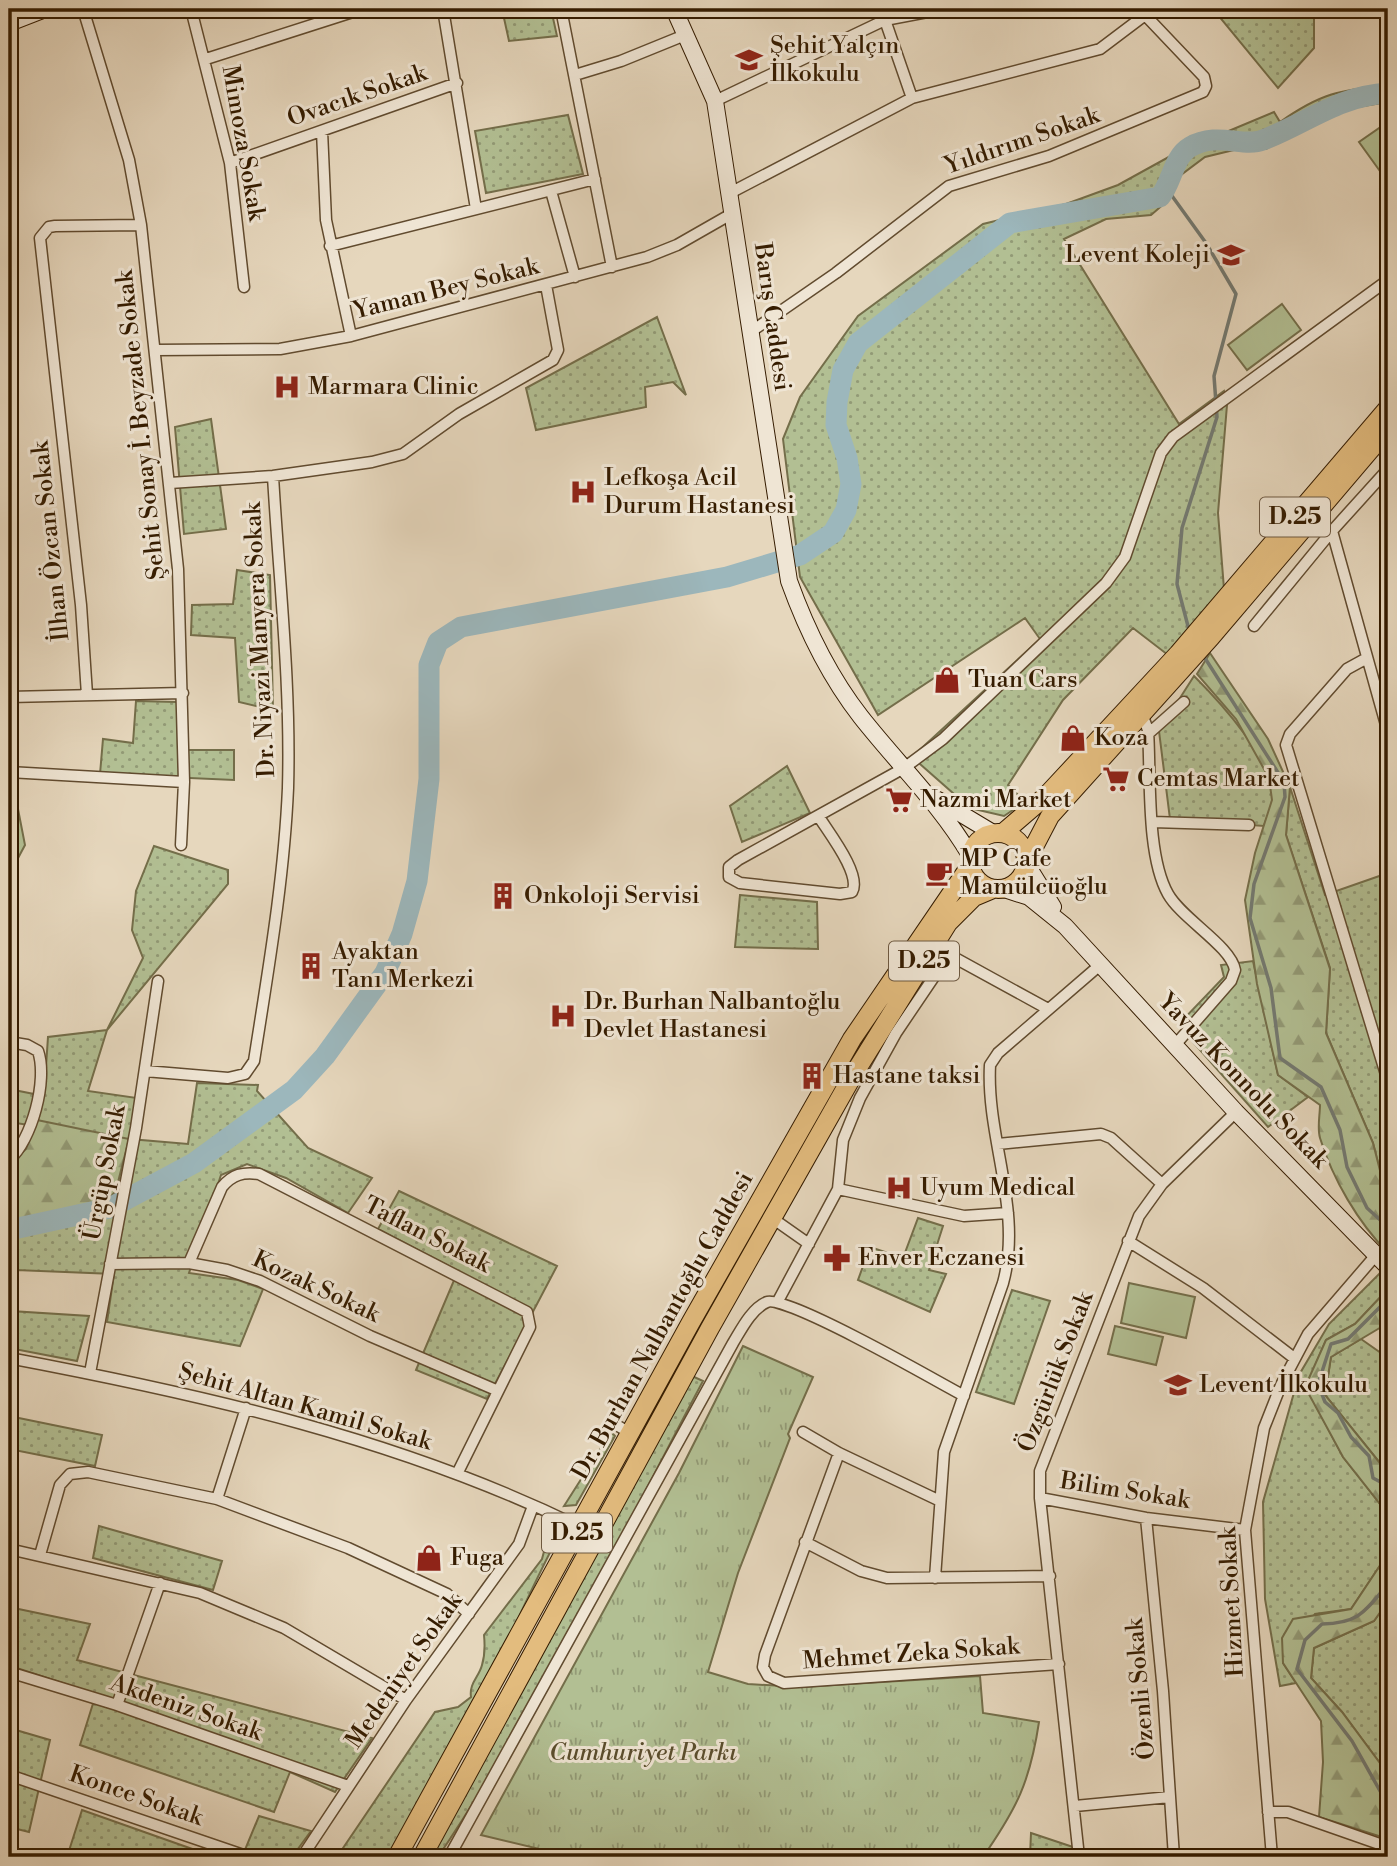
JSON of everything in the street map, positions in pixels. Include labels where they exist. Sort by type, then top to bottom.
[{"type":"main road","name":"D.25","points":[[1207,631],[1388,408]]},
{"type":"main road","name":"D.25","points":[[970,861],[978,841],[998,832],[1046,796],[1181,661],[1388,429]]},
{"type":"main road","name":"D.25","points":[[999,889],[1019,880],[1050,816],[1142,714],[1181,661]]},
{"type":"main road","points":[[998,832],[1020,842],[1027,862]]},
{"type":"main road","points":[[970,861],[978,881],[999,889]]},
{"type":"main road","name":"Dr. Burhan Nalbantoğlu Caddesi","points":[[397,1857],[630,1433],[852,1039],[970,861]]},
{"type":"main road","name":"Dr. Burhan Nalbantoğlu Caddesi","points":[[422,1857],[772,1218],[870,1047],[948,923],[974,897],[999,889]]},
{"type":"street","points":[[9,23],[45,9]]},
{"type":"street","name":"Şehit Sonay İ. Beyzade Sokak","points":[[83,9],[129,160],[141,225],[178,569],[184,782],[181,845]]},
{"type":"street","name":"Mimoza Sokak","points":[[191,9],[230,163],[244,287]]},
{"type":"street","points":[[206,60],[362,9]]},
{"type":"street","points":[[443,9],[476,209]]},
{"type":"street","points":[[561,9],[612,267]]},
{"type":"street","name":"Barış Caddesi","points":[[674,9],[715,101],[789,581],[811,636],[836,681],[904,768],[925,790]]},
{"type":"street","points":[[715,101],[897,12],[943,9]]},
{"type":"street","points":[[730,193],[912,98],[1016,69],[1088,54],[1150,13]]},
{"type":"street","name":"Yıldırım Sokak","points":[[752,331],[836,273],[949,186],[1049,156],[1203,92],[1206,86],[1204,77],[1150,13]]},
{"type":"street","points":[[885,20],[912,98]]},
{"type":"street","points":[[575,75],[621,61],[685,35]]},
{"type":"street","name":"Ovacık Sokak","points":[[230,163],[457,83]]},
{"type":"street","points":[[322,131],[326,220],[351,335]]},
{"type":"street","points":[[330,246],[595,179]]},
{"type":"street","points":[[551,191],[575,277]]},
{"type":"street","name":"Yaman Bey Sokak","points":[[155,350],[246,352],[280,349],[351,335],[547,285],[664,251],[733,212]]},
{"type":"street","name":"İlhan Özcan Sokak","points":[[87,695],[81,605],[40,238],[49,227],[55,226],[141,225]]},
{"type":"street","points":[[819,817],[854,874],[855,888],[852,892],[840,894],[740,883],[730,878],[728,870],[738,860],[904,768],[943,739],[1106,583],[1125,557],[1161,453],[1174,437],[1388,280]]},
{"type":"street","points":[[170,483],[273,476],[372,463],[402,454],[459,414],[550,363],[558,350],[547,285]]},
{"type":"street","points":[[1254,626],[1332,531],[1388,472]]},
{"type":"street","name":"Dr. Niyazi Manyera Sokak","points":[[145,1071],[228,1078],[245,1074],[254,1062],[276,922],[288,788],[288,704],[273,476]]},
{"type":"street","points":[[1332,531],[1388,732]]},
{"type":"street","points":[[1367,658],[1347,669],[1290,734],[1286,745],[1388,1081]]},
{"type":"street","points":[[9,697],[183,693]]},
{"type":"street","points":[[1148,734],[1184,702]]},
{"type":"street","points":[[1142,714],[1148,734],[1157,861],[1167,893],[1184,916],[1230,959],[1235,968],[1231,981],[1176,1044]]},
{"type":"street","points":[[9,772],[184,782]]},
{"type":"street","points":[[925,790],[998,832]]},
{"type":"street","points":[[925,790],[970,861]]},
{"type":"street","points":[[1153,822],[1249,825]]},
{"type":"street","name":"Yavuz Konnolu Sokak","points":[[1027,862],[1065,926]]},
{"type":"street","name":"Yavuz Konnolu Sokak","points":[[999,889],[1029,897],[1065,926],[1237,1112],[1388,1267]]},
{"type":"street","points":[[778,1301],[838,1189],[843,1140],[860,1098],[902,1024],[947,959],[956,958],[1048,1009]]},
{"type":"street","points":[[935,1578],[938,1500],[944,1452],[1005,1273],[1008,1213],[998,1144],[991,1062],[1100,965]]},
{"type":"street","name":"Ürgüp Sokak","points":[[90,1373],[125,1191],[158,981]]},
{"type":"street","points":[[9,1042],[27,1045],[38,1051],[41,1059],[36,1109],[21,1149],[9,1160]]},
{"type":"street","name":"Özgürlük Sokak","points":[[1079,1857],[1040,1498],[1042,1467],[1128,1241],[1142,1212],[1162,1184],[1237,1112]]},
{"type":"street","points":[[998,1144],[1101,1134],[1111,1138],[1162,1184]]},
{"type":"street","name":"Taflan Sokak","points":[[189,1263],[222,1187],[230,1177],[245,1172],[260,1174],[527,1312],[530,1327],[496,1390],[457,1474]]},
{"type":"street","points":[[838,1189],[964,1216],[1008,1213]]},
{"type":"street","points":[[772,1218],[809,1244]]},
{"type":"street","points":[[1128,1241],[1203,1288],[1294,1358]]},
{"type":"street","name":"Hizmet Sokak","points":[[1272,1857],[1245,1530],[1266,1420],[1294,1358],[1308,1334],[1376,1255]]},
{"type":"street","name":"Kozak Sokak","points":[[110,1264],[189,1263],[228,1270],[260,1281],[370,1336],[496,1390]]},
{"type":"street","points":[[449,1857],[733,1343],[758,1308],[767,1302],[778,1301],[855,1336],[964,1396]]},
{"type":"street","name":"Şehit Altan Kamil Sokak","points":[[9,1358],[246,1408],[362,1440],[457,1474],[580,1527]]},
{"type":"street","points":[[217,1499],[246,1408]]},
{"type":"street","points":[[613,1423],[630,1433]]},
{"type":"street","points":[[803,1432],[839,1453],[938,1500]]},
{"type":"street","points":[[839,1453],[805,1542],[870,1574],[935,1578],[1049,1576]]},
{"type":"street","points":[[40,1556],[61,1485],[70,1474],[88,1472],[217,1499],[348,1548],[447,1594],[470,1614]]},
{"type":"street","name":"Bilim Sokak","points":[[1040,1498],[1146,1518],[1245,1530]]},
{"type":"street","name":"Medeniyet Sokak","points":[[302,1857],[406,1700],[519,1544],[533,1506]]},
{"type":"street","name":"Özenli Sokak","points":[[1146,1518],[1174,1857]]},
{"type":"street","name":"Mehmet Zeka Sokak","points":[[805,1542],[765,1655],[766,1675],[784,1683],[1059,1664]]},
{"type":"street","points":[[9,1549],[200,1593],[284,1628],[406,1700]]},
{"type":"street","points":[[117,1705],[160,1583]]},
{"type":"street","name":"Akdeniz Sokak","points":[[9,1672],[117,1705],[348,1786]]},
{"type":"street","name":"Konce Sokak","points":[[9,1775],[249,1857]]},
{"type":"street","points":[[1075,1806],[1170,1797]]},
{"type":"street","points":[[1268,1812],[1288,1812],[1388,1847]]},
{"type":"green space","points":[[502,9],[551,9],[557,36],[509,41]]},
{"type":"green space","points":[[1213,9],[1314,9],[1314,48],[1278,88]]},
{"type":"green space","points":[[1388,85],[1388,102],[1340,110],[1310,122],[1266,149],[1238,149],[1205,157],[1177,178],[1165,203],[1151,215],[1106,219],[1064,239],[1179,424],[1224,391],[1227,405],[1218,513],[1224,589],[1168,655],[1133,628],[1063,700],[1008,785],[1025,802],[1004,816],[970,808],[912,757],[1040,639],[1025,618],[878,715],[800,577],[783,439],[800,397],[858,316],[983,224],[1066,204],[1118,185],[1176,153],[1274,112],[1280,122],[1331,94]]},
{"type":"green space","points":[[568,115],[583,174],[486,193],[475,131]]},
{"type":"green space","points":[[1385,124],[1388,129],[1388,170],[1382,174],[1359,142]]},
{"type":"green space","points":[[1282,304],[1301,330],[1247,370],[1228,345]]},
{"type":"green space","points":[[657,317],[686,395],[673,382],[645,387],[646,407],[536,430],[526,388]]},
{"type":"green space","points":[[211,419],[226,529],[184,534],[175,427]]},
{"type":"green space","points":[[237,570],[270,575],[273,710],[239,702],[235,638],[191,635],[192,605],[233,604]]},
{"type":"green space","points":[[1210,653],[1268,739],[1290,787],[1286,835],[1330,969],[1326,1033],[1373,1143],[1388,1202],[1388,1253],[1357,1214],[1339,1185],[1319,1134],[1320,1105],[1278,1075],[1257,984],[1245,900],[1255,853],[1272,800],[1269,778],[1236,719],[1197,674]]},
{"type":"green space","points":[[1194,676],[1244,733],[1265,768],[1271,785],[1272,800],[1264,826],[1170,819],[1159,731]]},
{"type":"green space","points":[[136,701],[177,702],[178,750],[234,750],[234,780],[100,774],[103,739],[133,743]]},
{"type":"green space","points":[[787,766],[810,813],[742,842],[730,806]]},
{"type":"green space","points":[[1290,787],[1325,895],[1388,873],[1388,1202],[1373,1143],[1326,1033],[1330,968],[1286,835]]},
{"type":"green space","points":[[9,788],[18,809],[25,845],[9,875]]},
{"type":"green space","points":[[154,846],[228,870],[228,884],[107,1030],[143,958],[132,930],[136,891]]},
{"type":"green space","points":[[740,895],[817,902],[818,949],[735,947]]},
{"type":"green space","points":[[1253,961],[1278,1075],[1308,1097],[1268,1127],[1178,1025],[1224,977],[1221,965]]},
{"type":"green space","points":[[107,1030],[88,1091],[137,1098],[130,1139],[188,1144],[197,1083],[258,1085],[257,1091],[308,1148],[372,1178],[348,1213],[286,1178],[247,1164],[221,1175],[189,1273],[238,1280],[263,1289],[240,1346],[107,1322],[114,1274],[16,1270],[11,1311],[89,1316],[77,1361],[9,1348],[9,1225],[107,1202],[35,1126],[9,1122],[9,1089],[44,1096],[48,1037]]},
{"type":"green space","points":[[37,1120],[129,1139],[116,1190],[107,1202],[9,1225],[9,1165],[26,1149]]},
{"type":"green space","points":[[399,1191],[557,1266],[487,1399],[416,1370],[458,1271],[378,1229]]},
{"type":"green space","points":[[918,1218],[943,1226],[929,1270],[946,1274],[930,1312],[858,1280],[870,1247],[903,1258]]},
{"type":"green space","points":[[1381,1272],[1388,1283],[1388,1289],[1355,1324],[1326,1340],[1306,1387],[1343,1457],[1388,1514],[1387,1555],[1351,1609],[1315,1614],[1283,1663],[1296,1683],[1280,1686],[1265,1599],[1263,1502],[1299,1375],[1329,1324]]},
{"type":"green space","points":[[1129,1283],[1195,1297],[1186,1338],[1121,1323]]},
{"type":"green space","points":[[1388,1289],[1388,1323],[1331,1357],[1325,1395],[1388,1473],[1388,1514],[1343,1457],[1305,1387],[1326,1340],[1355,1324]]},
{"type":"green space","points":[[1012,1290],[1050,1301],[1014,1404],[976,1392]]},
{"type":"green space","points":[[1115,1326],[1163,1337],[1156,1365],[1108,1354]]},
{"type":"green space","points":[[1361,1339],[1388,1358],[1388,1473],[1325,1395],[1331,1357]]},
{"type":"green space","name":"Cumhuriyet Parkı","points":[[743,1346],[813,1377],[788,1434],[790,1438],[738,1573],[708,1672],[748,1684],[801,1687],[980,1676],[983,1713],[1039,1722],[1031,1762],[1020,1794],[1005,1824],[983,1857],[573,1857],[481,1835],[679,1473]]},
{"type":"green space","points":[[692,1376],[703,1381],[544,1683],[438,1857],[427,1857]]},
{"type":"green space","points":[[9,1416],[102,1435],[95,1466],[9,1449]]},
{"type":"green space","points":[[611,1432],[615,1436],[576,1505],[564,1506]]},
{"type":"green space","points":[[553,1518],[560,1533],[459,1741],[412,1820],[385,1857],[337,1857],[435,1712],[458,1707],[471,1697],[471,1688],[483,1661],[484,1635],[542,1559]]},
{"type":"green space","points":[[99,1526],[222,1561],[213,1590],[93,1558]]},
{"type":"green space","points":[[1388,1547],[1388,1601],[1374,1621],[1314,1648],[1311,1678],[1342,1712],[1388,1774],[1388,1839],[1319,1817],[1323,1762],[1321,1721],[1283,1663],[1282,1638],[1293,1619],[1351,1609],[1387,1555]]},
{"type":"green space","points":[[1388,1601],[1388,1774],[1342,1712],[1311,1678],[1314,1648],[1374,1621]]},
{"type":"green space","points":[[9,1607],[90,1624],[77,1660],[372,1738],[335,1792],[290,1772],[274,1812],[80,1745],[96,1694],[17,1668],[9,1672]]},
{"type":"green space","points":[[9,1728],[50,1740],[29,1832],[9,1827]]},
{"type":"green space","points":[[82,1810],[215,1857],[67,1857]]},
{"type":"green space","points":[[259,1816],[311,1831],[292,1857],[242,1857]]},
{"type":"green space","points":[[1031,1833],[1103,1857],[1030,1857]]},
{"type":"waterway","points":[[9,1230],[110,1208],[194,1163],[294,1090],[325,1056],[385,973],[402,934],[417,881],[429,779],[429,665],[438,642],[461,627],[727,577],[800,555],[833,533],[846,510],[851,484],[847,458],[836,425],[837,402],[843,370],[858,343],[1010,223],[1160,197],[1184,151],[1200,142],[1263,140],[1338,105],[1370,95],[1388,93]]},
{"type":"waterway","points":[[1167,189],[1206,243],[1236,294],[1214,376],[1217,417],[1182,528],[1177,584],[1189,630]]},
{"type":"waterway","points":[[1203,655],[1284,782],[1285,797],[1254,884],[1250,918],[1271,988],[1280,1058],[1321,1087],[1340,1130],[1347,1167],[1367,1208],[1388,1227]]},
{"type":"waterway","points":[[1388,1299],[1348,1339],[1331,1344],[1318,1384],[1325,1402],[1338,1413],[1351,1437],[1369,1456],[1373,1478],[1388,1486]]},
{"type":"waterway","points":[[1388,1584],[1361,1614],[1345,1621],[1322,1624],[1305,1640],[1297,1669],[1352,1741],[1384,1798],[1388,1800]]},
{"type":"place","name":"Şehit Yalçın İlkokulu","points":[[749,60]]},
{"type":"place","name":"Levent Koleji","points":[[1231,255]]},
{"type":"place","name":"Marmara Clinic","points":[[287,387]]},
{"type":"place","name":"Lefkoşa Acil Durum Hastanesi","points":[[583,492]]},
{"type":"place","name":"Tuan Cars","points":[[947,680]]},
{"type":"place","name":"Koza","points":[[1073,738]]},
{"type":"place","name":"Cemtas Market","points":[[1116,779]]},
{"type":"place","name":"Nazmi Market","points":[[899,800]]},
{"type":"place","name":"MP Cafe Mamülcüoğlu","points":[[939,873]]},
{"type":"place","name":"Onkoloji Servisi","points":[[503,896]]},
{"type":"place","name":"Ayaktan Tanı Merkezi","points":[[311,966]]},
{"type":"place","name":"Dr. Burhan Nalbantoğlu Devlet Hastanesi","points":[[563,1016]]},
{"type":"place","name":"Hastane taksi","points":[[812,1076]]},
{"type":"place","name":"Uyum Medical","points":[[899,1188]]},
{"type":"place","name":"Enver Eczanesi","points":[[837,1258]]},
{"type":"place","name":"Levent İlkokulu","points":[[1178,1385]]},
{"type":"place","name":"Fuga","points":[[429,1558]]}]
